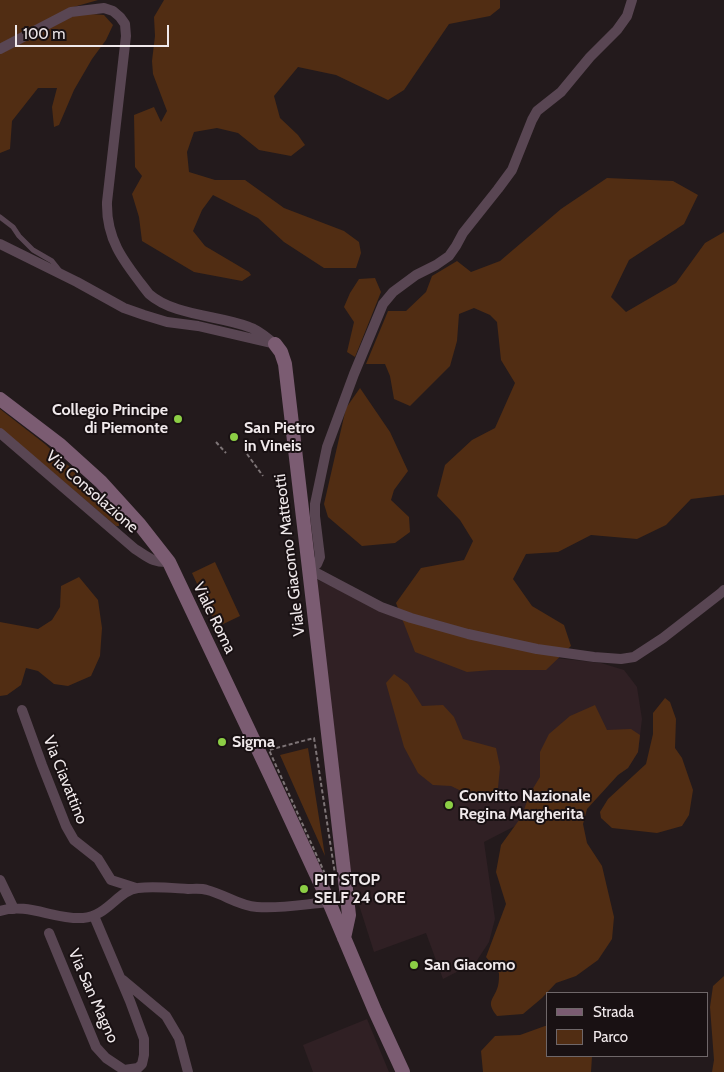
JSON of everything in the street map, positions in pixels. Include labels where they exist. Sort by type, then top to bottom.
[{"type":"street","points":[[632,0],[627,16],[617,30],[590,57],[561,92],[538,111],[532,120],[512,170],[463,233],[449,256],[416,275],[393,292],[383,304],[327,447],[314,504],[320,557],[317,564],[310,569],[380,607],[411,618],[468,634],[537,649],[620,659],[634,657],[663,638],[724,590]]},
{"type":"street","points":[[0,49],[72,12],[104,8],[113,11],[120,17],[125,24],[126,36],[106,213],[111,235],[119,252],[123,260],[154,298],[179,309],[250,327],[275,344]]},
{"type":"street","points":[[0,244],[124,308],[168,322],[198,326],[275,344]]},
{"type":"street","name":"Viale Giacomo Matteotti","points":[[275,344],[281,352],[285,364],[310,569],[349,915],[344,938]]},
{"type":"street","name":"Viale Roma","points":[[0,399],[59,444],[101,482],[140,525],[169,562],[329,902],[375,1011],[404,1072]]},
{"type":"street","name":"Via Consolazione","points":[[0,433],[135,549],[159,563],[169,562]]},
{"type":"street","name":"Via Ciavattino","points":[[22,710],[66,826],[74,840],[98,859],[111,880],[136,888],[206,890],[255,907],[285,907],[329,902]]},
{"type":"street","points":[[0,880],[14,909]]},
{"type":"street","points":[[0,911],[29,909],[74,918],[84,918],[104,911],[125,893],[136,888]]},
{"type":"street","name":"Via San Magno","points":[[48,933],[96,1047],[106,1058],[124,1070],[138,1068],[142,1064],[144,1055],[144,1039],[94,916]]},
{"type":"street","name":"Via San Magno","points":[[120,978],[166,1016],[179,1038],[188,1072]]},
{"type":"lane","points":[[0,217],[13,227],[33,250],[52,261],[64,276]]},
{"type":"path","points":[[216,442],[226,453]]},
{"type":"path","points":[[247,454],[264,476]]},
{"type":"path","points":[[314,738],[335,874],[326,876],[269,750],[314,738]]},
{"type":"shaded area","name":"Convitto Nazionale Regina Margherita","points":[[316,579],[392,614],[556,658],[601,663],[624,670],[637,687],[642,719],[638,752],[628,768],[484,842],[495,919],[489,942],[476,962],[443,979],[426,933],[374,952],[352,883]]},
{"type":"shaded area","points":[[367,1019],[389,1072],[313,1072],[303,1045]]},
{"type":"green space","points":[[0,0],[98,0],[70,8],[0,44]]},
{"type":"green space","points":[[164,0],[500,0],[500,8],[490,16],[449,24],[404,90],[388,100],[336,75],[298,67],[274,96],[280,118],[298,135],[305,145],[291,156],[259,150],[238,133],[217,128],[194,132],[187,152],[189,172],[215,180],[245,180],[284,208],[344,231],[359,242],[361,253],[356,268],[324,268],[284,242],[258,218],[213,195],[202,210],[193,231],[205,246],[249,272],[251,275],[242,281],[194,272],[142,241],[139,217],[132,194],[142,176],[135,167],[134,115],[154,107],[161,122],[167,111],[153,74],[152,61],[155,36],[154,17]]},
{"type":"green space","points":[[79,13],[104,15],[113,25],[106,40],[92,59],[74,90],[59,125],[54,127],[52,107],[57,88],[38,88],[12,121],[10,149],[0,153],[0,53]]},
{"type":"green space","points":[[607,178],[673,181],[698,195],[684,224],[629,260],[611,297],[626,312],[676,283],[705,243],[724,232],[724,495],[691,499],[666,525],[637,539],[591,535],[558,552],[526,554],[513,579],[532,606],[564,625],[571,646],[546,670],[467,672],[415,652],[396,603],[421,568],[464,560],[473,541],[460,520],[437,496],[445,465],[472,440],[495,428],[515,383],[501,360],[497,322],[490,315],[474,308],[459,314],[457,341],[450,366],[410,406],[394,399],[390,376],[385,364],[366,364],[388,311],[406,311],[426,292],[432,276],[457,261],[471,272],[500,261],[561,209]]},
{"type":"green space","points":[[375,278],[381,292],[355,357],[347,352],[354,322],[344,307],[359,279]]},
{"type":"green space","points":[[360,388],[390,432],[408,471],[394,490],[391,500],[409,517],[410,532],[395,543],[362,546],[328,517],[324,504],[346,408]]},
{"type":"green space","points":[[0,409],[45,444],[72,469],[91,492],[120,520],[119,526],[116,526],[0,428]]},
{"type":"green space","points":[[215,562],[240,616],[217,627],[192,573]]},
{"type":"green space","points":[[79,577],[98,600],[102,628],[100,656],[91,676],[68,686],[54,684],[38,671],[26,668],[21,685],[7,695],[0,696],[0,622],[38,629],[52,620],[60,607],[61,586]]},
{"type":"green space","points":[[394,674],[408,684],[422,706],[443,705],[454,717],[463,739],[496,748],[500,767],[498,788],[480,800],[451,786],[433,785],[418,773],[404,747],[386,683]]},
{"type":"green space","points":[[665,698],[670,702],[676,719],[675,748],[682,758],[693,790],[689,815],[682,826],[657,833],[612,828],[601,818],[600,812],[608,799],[646,764],[653,734],[653,713]]},
{"type":"green space","points":[[595,705],[607,730],[631,729],[640,735],[638,752],[628,768],[618,775],[587,809],[583,824],[587,843],[602,866],[614,917],[612,939],[598,960],[576,976],[556,983],[523,1014],[497,1016],[491,1004],[498,986],[499,973],[486,957],[506,904],[496,872],[501,845],[522,816],[529,795],[540,777],[540,752],[549,734],[570,716]]},
{"type":"green space","points":[[308,748],[325,856],[280,755]]},
{"type":"green space","points":[[724,976],[724,1072],[712,1072],[714,1060],[710,1007],[713,986]]},
{"type":"green space","points":[[546,1026],[546,1057],[592,1057],[591,1072],[483,1072],[481,1051],[495,1036],[520,1035]]},
{"type":"place","name":"Collegio Principe di Piemonte","points":[[178,419]]},
{"type":"place","name":"San Pietro in Vineis","points":[[234,437]]},
{"type":"place","name":"Sigma","points":[[222,742]]},
{"type":"place","name":"Convitto Nazionale Regina Margherita","points":[[449,805]]},
{"type":"place","name":"PIT STOP SELF 24 ORE","points":[[304,889]]},
{"type":"place","name":"San Giacomo","points":[[414,965]]}]
